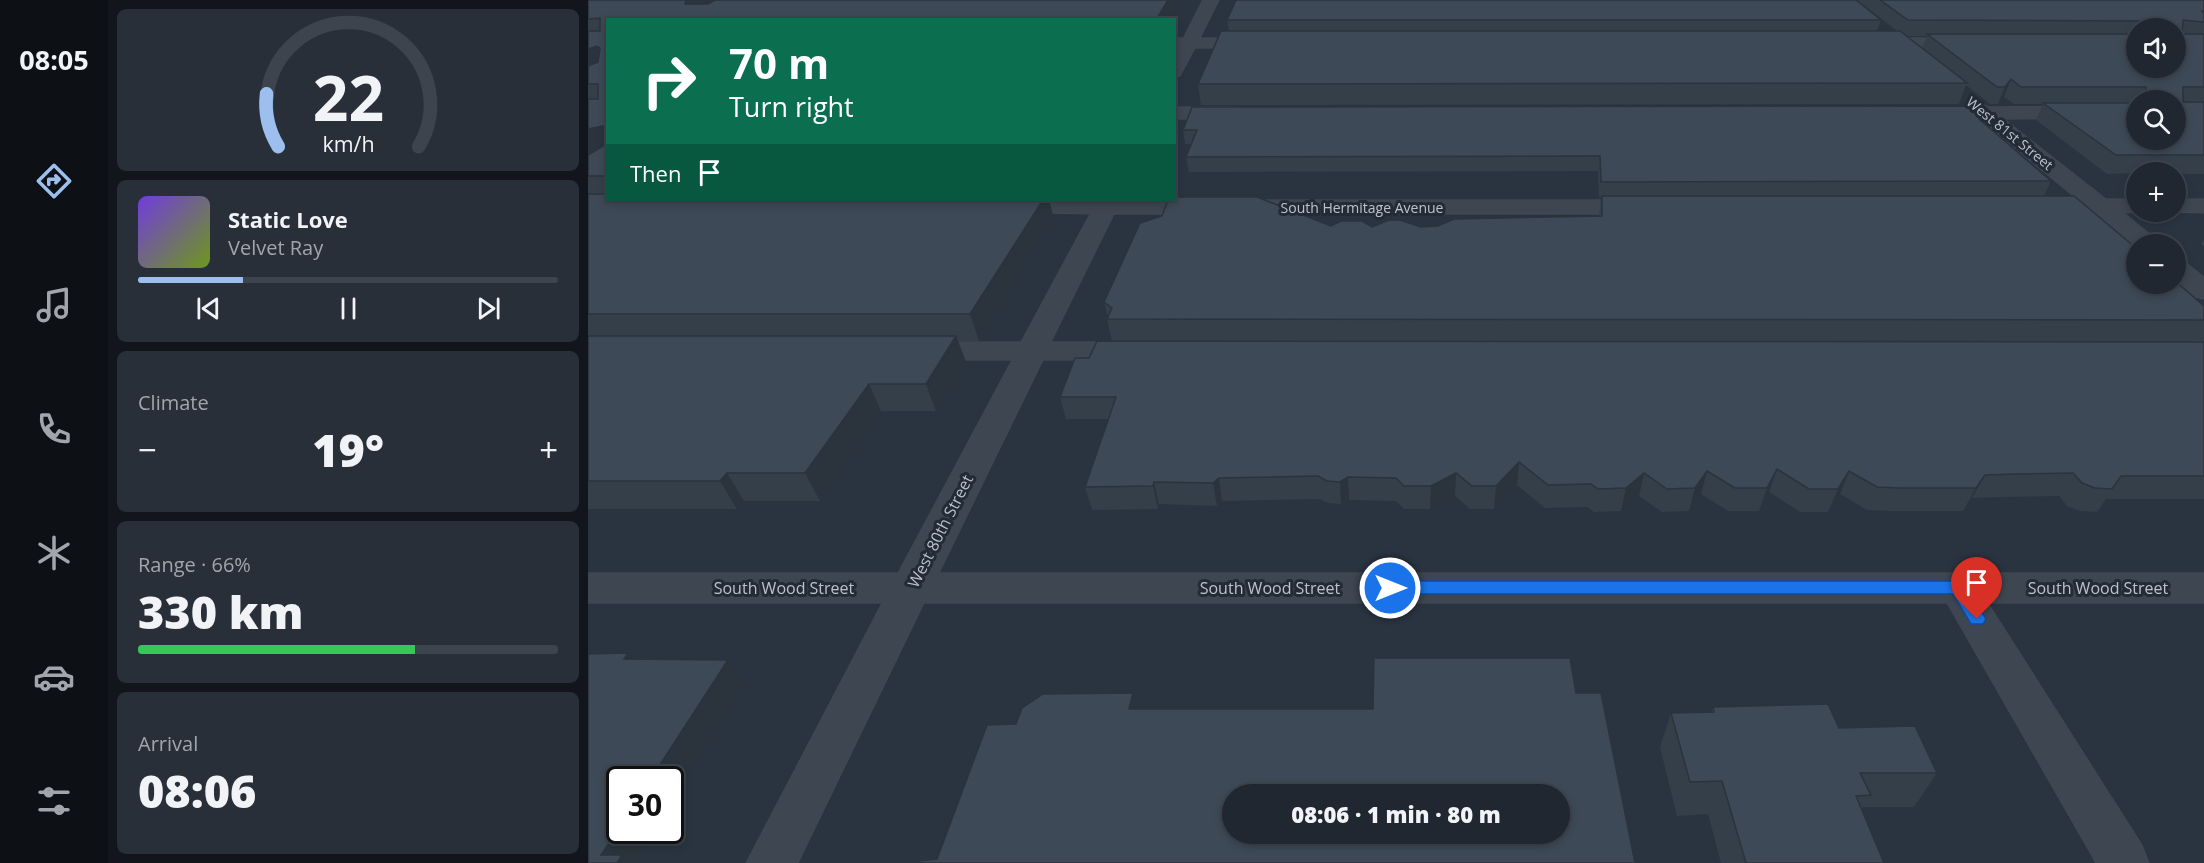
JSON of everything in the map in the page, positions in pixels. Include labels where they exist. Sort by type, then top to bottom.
[{"type":"street","points":[[1176,65],[1182,43],[1211,0]]},
{"type":"street","points":[[1871,20],[1922,62]]},
{"type":"street","points":[[1182,43],[1282,43]]},
{"type":"street","points":[[1856,43],[1987,43]]},
{"type":"street","name":"West 81st Street","points":[[1958,91],[2135,234]]},
{"type":"street","points":[[1176,112],[1252,112]]},
{"type":"street","points":[[1926,113],[2126,112]]},
{"type":"street","name":"South Hermitage Avenue","points":[[981,207],[1107,203],[1665,207]]},
{"type":"street","name":"West 80th Street","points":[[771,863],[1107,203]]},
{"type":"street","points":[[2023,207],[2126,206]]},
{"type":"street","points":[[2186,206],[2204,206]]},
{"type":"street","points":[[2186,276],[2204,291]]},
{"type":"street","points":[[886,351],[1161,351]]},
{"type":"street","name":"South Wood Street","points":[[588,588],[2204,588]]},
{"type":"street","points":[[1958,588],[2124,863]]},
{"type":"building","points":[[588,0],[686,0],[685,4],[708,4],[715,0],[1168,0],[1157,18],[606,18],[606,125],[588,129],[588,99],[598,99],[598,84],[588,84],[588,66],[598,62],[600,48],[597,46],[588,49],[588,31],[600,31],[600,18],[588,19]]},
{"type":"building","points":[[1236,0],[1856,0],[1881,20],[1227,20]]},
{"type":"building","points":[[1880,0],[2204,0],[2204,11],[2201,11],[2204,12],[2204,22],[2186,20],[2186,18],[2126,18],[2126,21],[1908,20]]},
{"type":"building","points":[[1221,31],[1900,31],[1967,83],[1198,84]]},
{"type":"building","points":[[1927,34],[2126,34],[2126,78],[2186,78],[2186,34],[2204,34],[2204,87],[2183,87],[2183,90],[2146,90],[2146,87],[2021,87],[2011,79],[2005,87],[1997,87]]},
{"type":"building","points":[[2186,102],[2204,102],[2204,155],[2116,155],[2043,103],[2126,103],[2126,150],[2186,150]]},
{"type":"building","points":[[1984,106],[1988,109],[1979,119],[2051,181],[1601,182],[1600,156],[1186,157],[1197,130],[1183,130],[1192,107]]},
{"type":"building","points":[[606,144],[606,176],[588,176],[588,155]]},
{"type":"building","points":[[588,194],[606,194],[606,201],[1042,201],[970,314],[588,314]]},
{"type":"building","points":[[1602,196],[2074,196],[2126,240],[2126,294],[2186,294],[2186,290],[2204,306],[2204,320],[1107,319],[1112,308],[1104,302],[1140,223],[1162,216],[1168,201],[1176,201],[1176,197],[1257,197],[1331,226],[1341,221],[1362,221],[1372,227],[1389,220],[1400,220],[1421,227],[1438,226],[1454,219],[1602,216]]},
{"type":"building","points":[[588,336],[956,336],[926,384],[869,384],[805,473],[727,473],[720,481],[588,481]]},
{"type":"building","points":[[1097,341],[2204,342],[2204,476],[2121,476],[2112,489],[2095,488],[2082,483],[2073,473],[1985,475],[1976,488],[1899,488],[1877,487],[1849,471],[1838,489],[1809,489],[1777,469],[1767,488],[1735,488],[1707,471],[1695,488],[1667,489],[1644,473],[1626,488],[1598,489],[1591,484],[1548,485],[1519,462],[1496,486],[1472,486],[1456,473],[1431,486],[1404,486],[1396,478],[1348,477],[1340,482],[1327,481],[1318,476],[1219,478],[1213,483],[1154,482],[1153,486],[1085,487],[1116,397],[1060,397],[1075,358],[1089,358]]},
{"type":"building","points":[[628,653],[624,659],[728,660],[659,766],[606,766],[606,844],[608,844],[601,855],[622,855],[617,863],[588,863],[588,654]]},
{"type":"building","points":[[1374,658],[1570,658],[1576,693],[1601,693],[1635,863],[918,863],[937,859],[987,725],[1016,724],[1022,708],[1043,694],[1133,693],[1129,709],[1373,709]]},
{"type":"building","points":[[1828,704],[1839,728],[1915,726],[1937,773],[1860,773],[1871,795],[1856,796],[1884,863],[1746,863],[1722,781],[1690,782],[1671,713],[1714,712],[1713,707]]},
{"type":"route","points":[[1390,588],[1958,588],[1977,619]]}]
